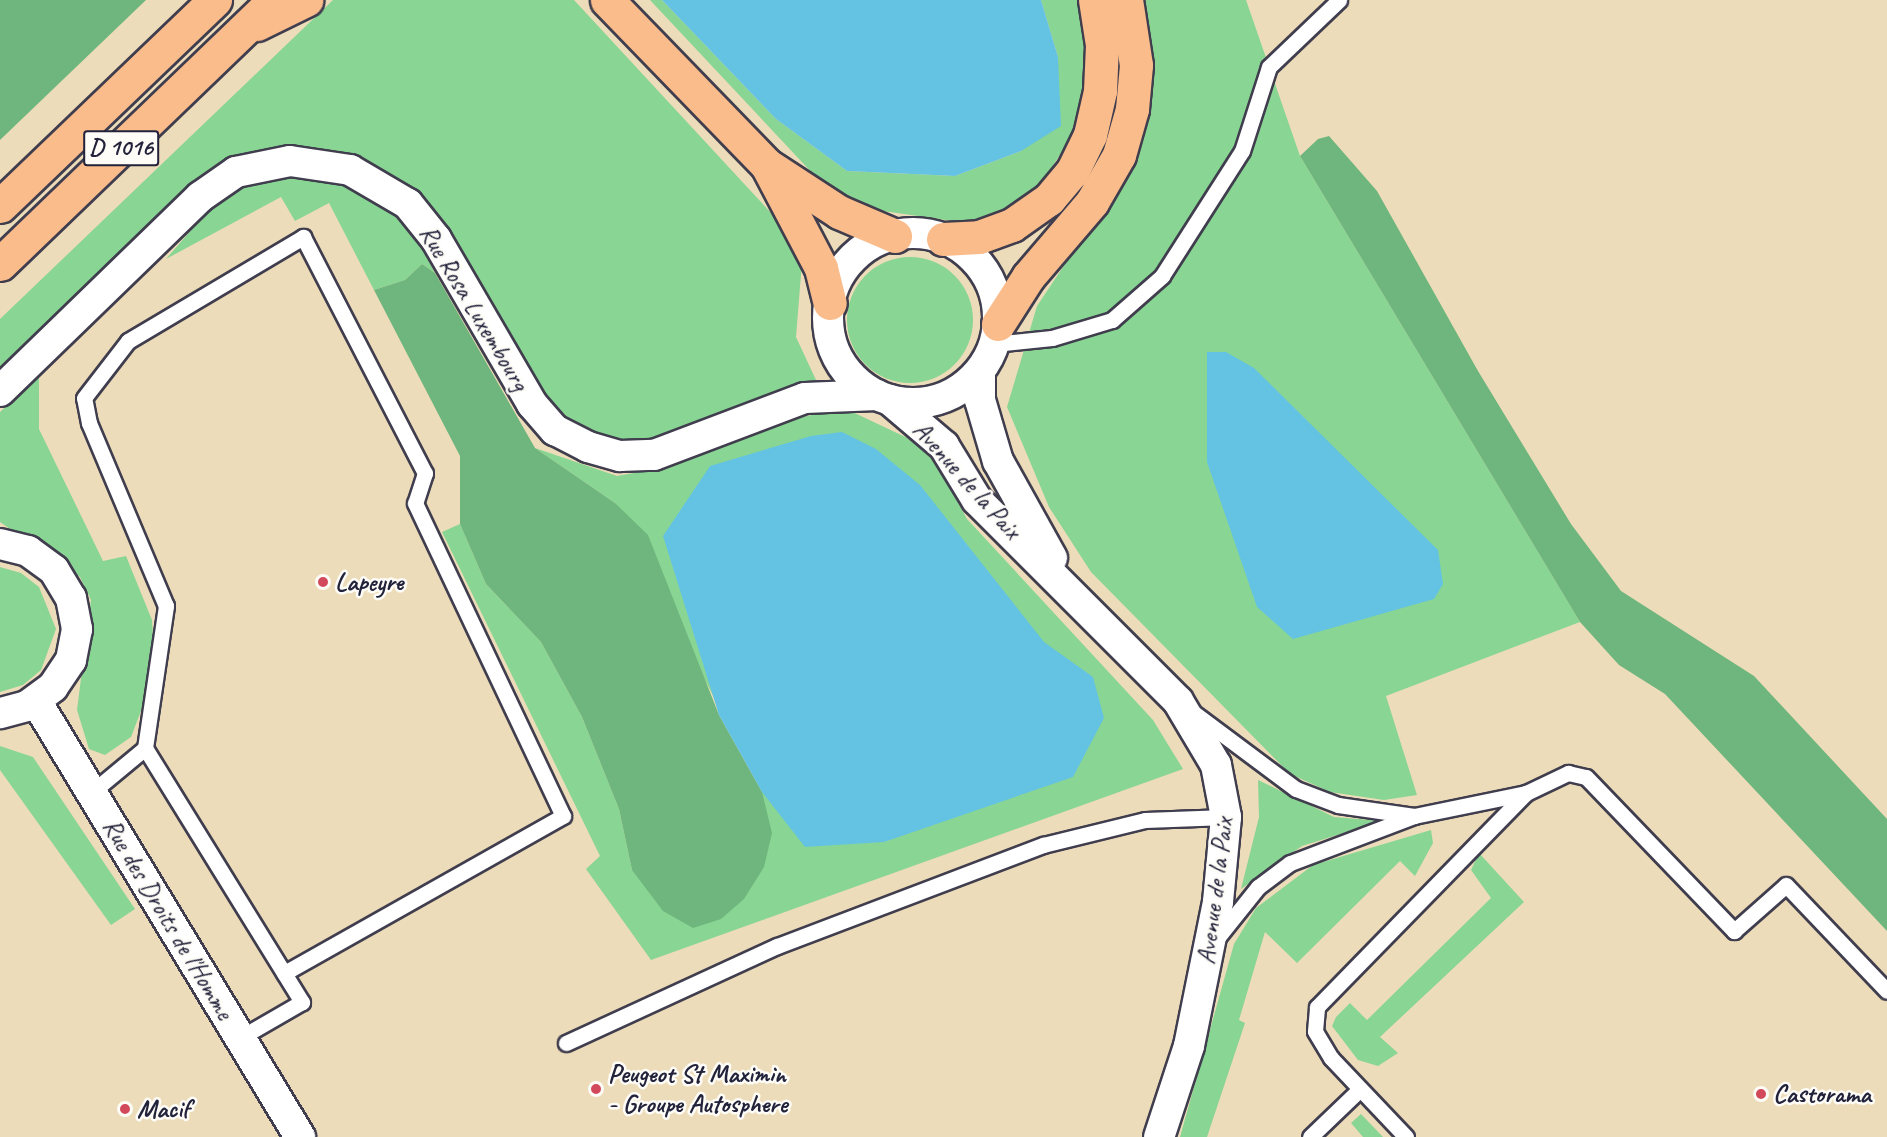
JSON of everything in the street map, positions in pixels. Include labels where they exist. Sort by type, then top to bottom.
[{"type":"highway","name":"D 1016","points":[[0,206],[214,0]]},
{"type":"highway","name":"D 1016","points":[[0,264],[274,0]]},
{"type":"highway","points":[[242,31],[306,0]]},
{"type":"highway","points":[[607,0],[767,165],[846,216],[895,236]]},
{"type":"highway","points":[[943,239],[979,237],[1012,225],[1049,199],[1072,172],[1090,135],[1100,91],[1102,45],[1095,0]]},
{"type":"highway","points":[[996,334],[1028,277],[1092,202],[1119,155],[1132,110],[1136,65],[1126,0]]},
{"type":"highway","points":[[767,165],[821,268],[830,303]]},
{"type":"street","name":"Rue Rosa Luxembourg","points":[[0,391],[200,197],[236,172],[290,160],[350,170],[408,204],[436,239],[532,404],[555,430],[588,447],[613,455],[654,455],[805,398],[884,397]]},
{"type":"street","points":[[895,236],[943,239],[964,251],[988,278],[996,334],[980,371],[954,393],[934,401],[884,397],[848,372],[835,351],[830,303],[852,260],[895,236]]},
{"type":"street","name":"Avenue de la Paix","points":[[980,371],[982,409],[998,460],[1069,586]]},
{"type":"street","name":"Avenue de la Paix","points":[[884,397],[944,446],[977,500],[1069,586],[1178,701],[1216,765],[1226,817],[1211,947],[1181,1074],[1159,1137]]},
{"type":"street","points":[[0,712],[36,701],[71,660],[75,608],[46,563],[3,543]]},
{"type":"street","name":"Rue des Droits de l'Homme","points":[[36,701],[300,1137]]},
{"type":"lane","points":[[996,334],[1052,338],[1112,320],[1161,276],[1242,151],[1269,67],[1339,0]]},
{"type":"lane","points":[[240,1038],[302,1002],[284,973],[145,748],[166,606],[89,423],[84,398],[128,341],[303,237],[425,473],[415,503],[563,816],[284,973]]},
{"type":"lane","points":[[1178,701],[1296,789],[1338,805],[1414,816]]},
{"type":"lane","points":[[92,792],[145,748]]},
{"type":"lane","points":[[1211,947],[1258,887],[1290,863],[1414,816],[1526,793],[1568,773],[1586,777],[1734,931],[1786,885],[1887,991]]},
{"type":"lane","points":[[1406,1137],[1322,1046],[1313,1019],[1317,1007],[1526,793]]},
{"type":"lane","points":[[566,1043],[777,946],[1043,845],[1145,820],[1226,817]]},
{"type":"lane","points":[[1310,1137],[1360,1089]]},
{"type":"green space","points":[[0,0],[146,0],[0,140]]},
{"type":"green space","points":[[333,0],[574,0],[785,228],[802,262],[796,337],[816,380],[646,443],[598,435],[569,419],[541,391],[439,219],[393,177],[356,158],[306,146],[258,152],[215,174],[0,377],[0,319]]},
{"type":"green space","points":[[650,0],[662,0],[776,119],[847,171],[955,176],[1021,151],[1058,57],[1041,0],[1078,0],[1087,45],[1088,85],[1081,121],[1032,199],[996,218],[967,223],[862,208],[816,177]]},
{"type":"green space","points":[[1139,0],[1246,0],[1300,156],[1580,622],[1386,696],[1417,795],[1384,800],[1330,792],[1290,774],[1091,572],[1049,507],[1007,407],[1037,306],[1125,174]]},
{"type":"green space","points":[[1329,136],[1377,191],[1478,371],[1571,524],[1621,591],[1754,676],[1887,819],[1887,931],[1665,694],[1619,665],[1580,622],[1300,156],[1318,139]]},
{"type":"green space","points":[[278,175],[320,177],[372,194],[417,237],[435,273],[422,264],[405,280],[374,290],[329,203],[295,221],[281,197],[166,259],[206,213],[242,184]]},
{"type":"green space","points":[[910,257],[934,262],[955,275],[968,296],[973,320],[968,344],[955,365],[934,378],[910,383],[886,378],[865,365],[852,344],[847,320],[852,296],[865,275],[886,262]]},
{"type":"green space","points":[[422,264],[435,273],[535,448],[615,503],[648,535],[719,715],[762,792],[772,833],[764,867],[744,899],[721,919],[693,928],[663,911],[632,870],[619,809],[582,717],[541,642],[486,584],[460,524],[460,456],[374,290],[405,280]]},
{"type":"green space","points":[[39,376],[39,429],[103,561],[126,556],[152,620],[155,667],[141,711],[131,737],[105,755],[89,749],[77,710],[91,600],[80,577],[0,522],[0,412]]},
{"type":"green space","points":[[844,408],[916,442],[938,466],[967,519],[1153,720],[1183,769],[651,960],[586,869],[600,856],[442,532],[460,524],[486,584],[541,642],[582,717],[619,809],[632,870],[762,792],[615,503],[535,448],[617,476],[672,466],[798,418]]},
{"type":"green space","points":[[0,567],[21,573],[39,587],[56,629],[41,670],[23,685],[0,692]]},
{"type":"green space","points":[[0,746],[33,757],[135,909],[111,925],[0,770]]},
{"type":"green space","points":[[1258,780],[1334,817],[1382,821],[1302,846],[1241,889],[1259,817]]},
{"type":"green space","points":[[1431,830],[1433,843],[1415,876],[1400,861],[1297,963],[1265,932],[1239,1020],[1245,1023],[1207,1137],[1180,1137],[1234,944],[1256,908],[1313,865]]},
{"type":"green space","points":[[1479,853],[1524,902],[1380,1037],[1398,1053],[1378,1066],[1358,1060],[1332,1026],[1336,1017],[1350,1003],[1367,1020],[1491,898],[1471,870]]},
{"type":"green space","points":[[1361,1114],[1383,1137],[1363,1137],[1351,1123]]},
{"type":"water","points":[[662,0],[1041,0],[1058,57],[1061,126],[1021,151],[955,176],[847,171],[776,119]]},
{"type":"water","points":[[1207,352],[1226,352],[1254,368],[1438,550],[1443,584],[1434,599],[1293,639],[1257,607],[1207,462]]},
{"type":"water","points":[[842,432],[876,449],[920,485],[1044,642],[1093,677],[1104,718],[1073,777],[884,842],[805,847],[762,792],[719,715],[663,536],[710,466],[811,436]]},
{"type":"place","name":"Lapeyre","points":[[323,582]]},
{"type":"place","name":"Peugeot St Maximin - Groupe Autosphere","points":[[596,1089]]},
{"type":"place","name":"Castorama","points":[[1761,1094]]},
{"type":"place","name":"Macif","points":[[125,1109]]}]
